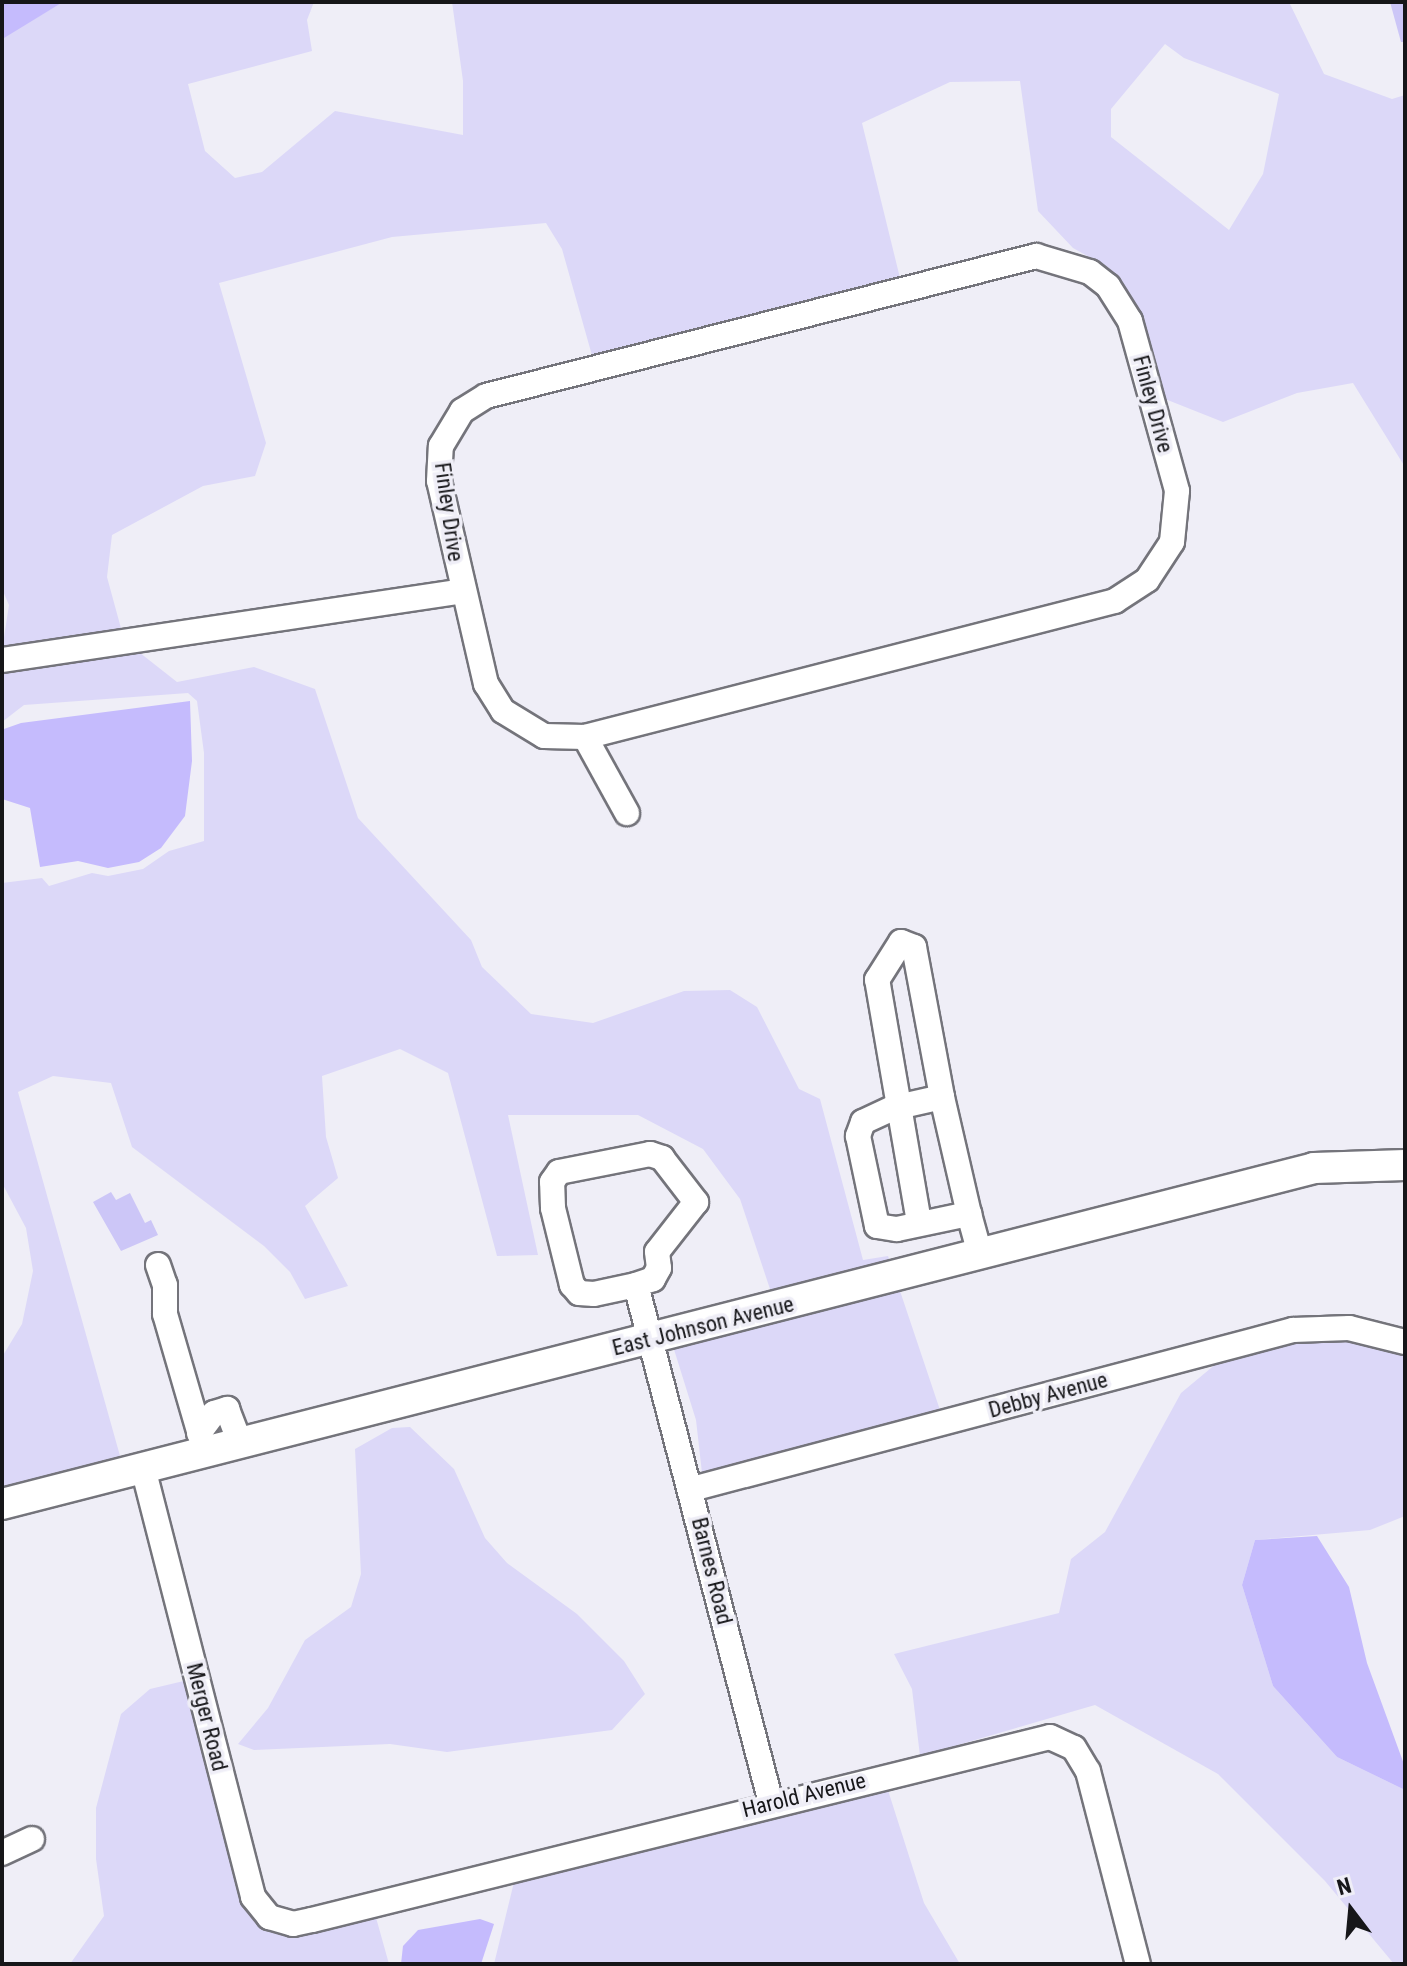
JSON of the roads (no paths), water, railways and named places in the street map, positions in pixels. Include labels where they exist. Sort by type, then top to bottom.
[{"type":"main road","name":"East Johnson Avenue","points":[[2,1504],[143,1468],[202,1442],[240,1443],[1314,1168],[1405,1165]]},
{"type":"street","name":"Finley Drive","points":[[1013,258],[1063,260],[1108,286],[1130,321],[1177,491],[1172,542],[1147,580],[1115,601],[585,737],[544,736],[503,711],[486,684],[463,591],[438,462],[453,422],[476,401],[1013,258]]},
{"type":"street","name":"Finley Drive","points":[[2,660],[463,591]]},
{"type":"street","points":[[585,737],[627,813]]},
{"type":"street","points":[[919,1222],[877,980],[901,942],[914,947],[942,1097],[980,1254]]},
{"type":"street","points":[[942,1097],[863,1122],[858,1136],[877,1226],[897,1229],[969,1214]]},
{"type":"street","points":[[650,1154],[662,1158],[692,1193],[696,1202],[691,1215],[657,1252],[659,1268],[653,1279],[636,1285],[594,1294],[579,1293],[572,1285],[553,1208],[552,1182],[559,1172],[650,1154]]},
{"type":"street","points":[[158,1265],[165,1285],[165,1314],[202,1442]]},
{"type":"street","name":"Barnes Road","points":[[636,1285],[692,1489],[771,1803]]},
{"type":"street","name":"Debby Avenue","points":[[692,1489],[1293,1330],[1349,1328],[1405,1342]]},
{"type":"street","name":"Merger Road","points":[[143,1468],[253,1897],[260,1909],[281,1923],[312,1920]]},
{"type":"street","name":"Harold Avenue","points":[[312,1920],[1038,1736],[1064,1741],[1088,1771],[1138,1964]]},
{"type":"street","points":[[2,1853],[32,1839]]}]
